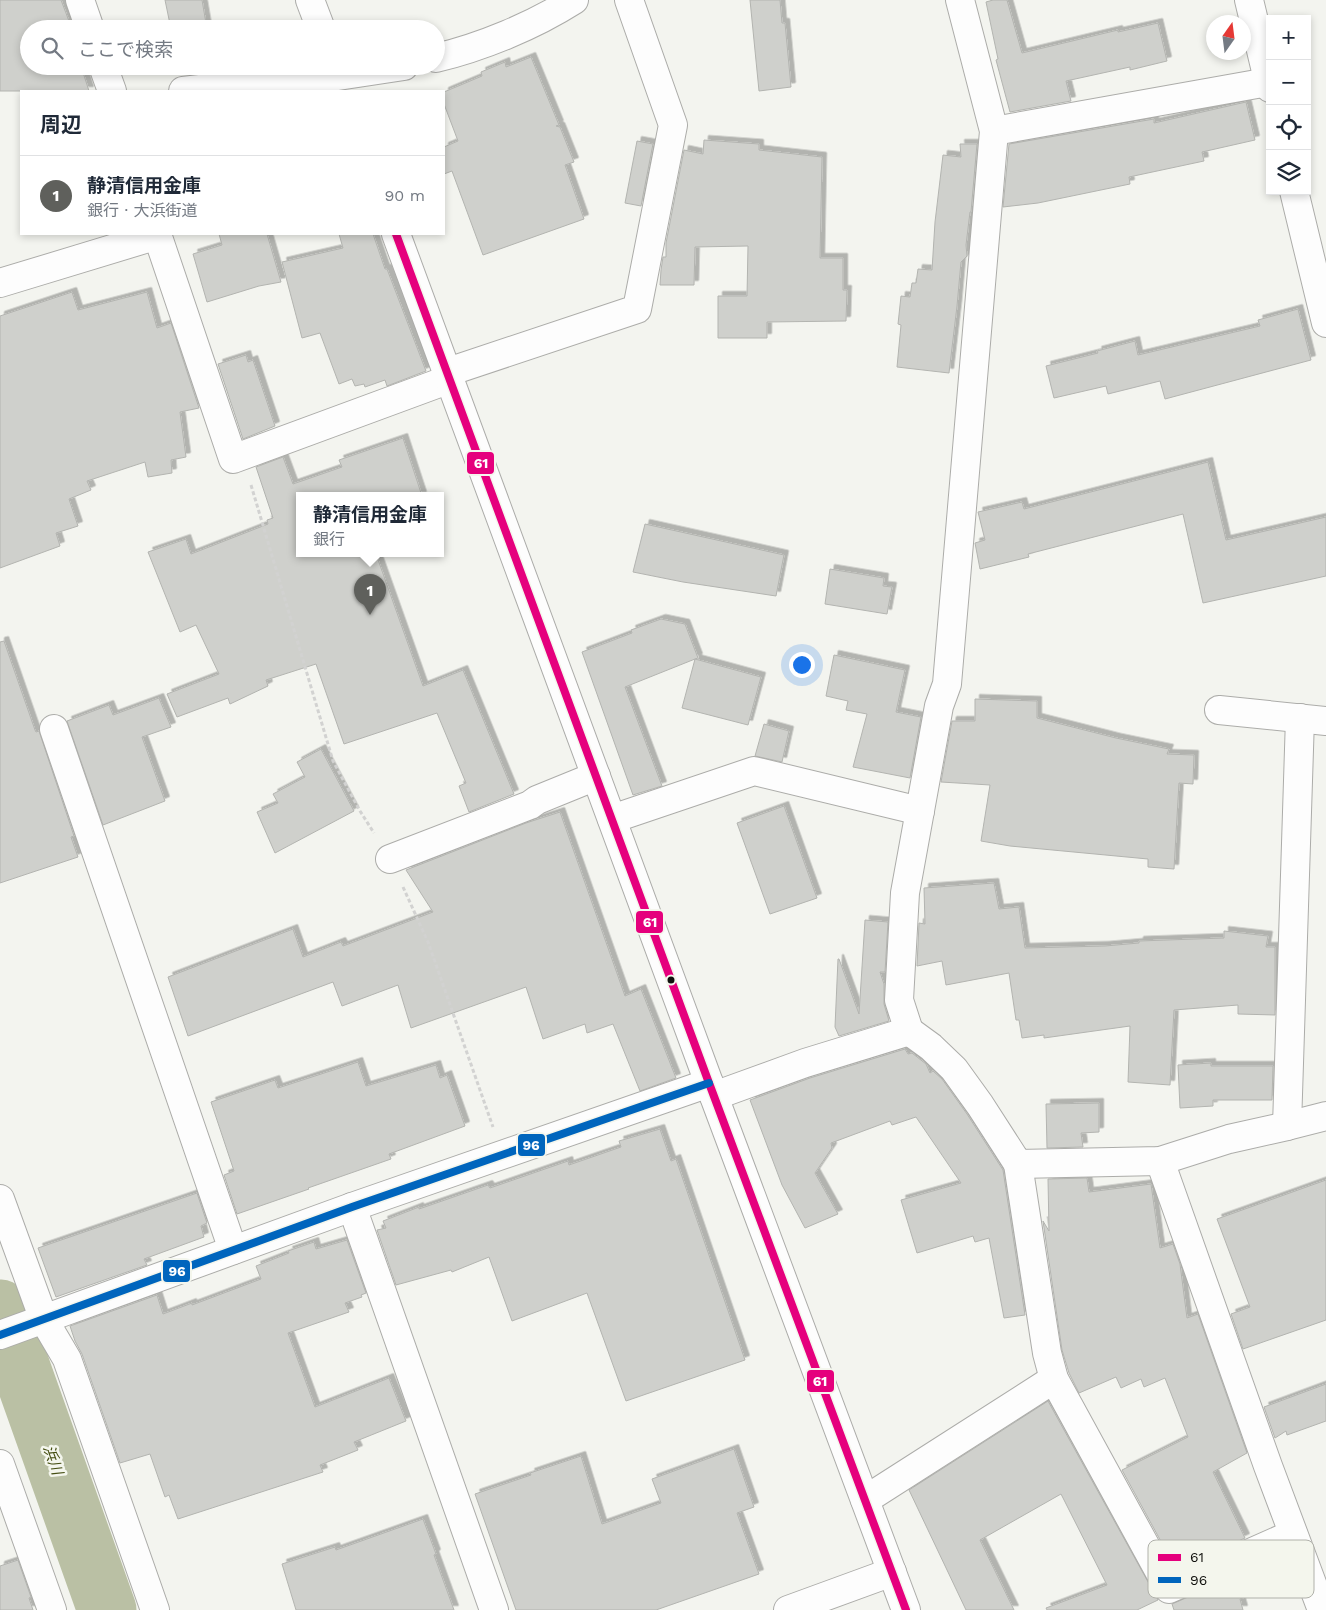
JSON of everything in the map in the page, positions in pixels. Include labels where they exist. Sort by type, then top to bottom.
[{"type":"street","points":[[80,0],[87,20]]},
{"type":"street","points":[[310,0],[318,20]]},
{"type":"street","points":[[445,56],[462,52],[524,27],[574,0]]},
{"type":"street","points":[[157,235],[233,459],[449,376],[637,309],[673,125],[629,0]]},
{"type":"street","points":[[960,0],[994,131],[947,684],[939,706],[905,893],[899,1000],[909,1031],[931,1047],[954,1069],[1018,1164],[1047,1353],[1054,1379],[1148,1551]]},
{"type":"street","points":[[1248,0],[1266,73]]},
{"type":"street","points":[[106,75],[112,90]]},
{"type":"street","points":[[192,90],[284,79],[339,78],[355,75]]},
{"type":"street","points":[[994,131],[1266,86]]},
{"type":"street","points":[[1295,195],[1326,323]]},
{"type":"street","points":[[0,283],[154,235]]},
{"type":"street","points":[[396,235],[711,1090],[906,1610]]},
{"type":"street","points":[[1219,710],[1313,719],[1287,1126]]},
{"type":"street","points":[[54,729],[233,1250]]},
{"type":"street","points":[[612,819],[754,771],[920,811]]},
{"type":"street","points":[[390,859],[530,806],[537,800],[596,776]]},
{"type":"street","points":[[0,1335],[503,1154],[909,1031]]},
{"type":"street","points":[[1018,1164],[1160,1160],[1228,1139],[1326,1116]]},
{"type":"street","points":[[1160,1160],[1268,1466],[1296,1540]]},
{"type":"street","points":[[0,1199],[38,1321],[67,1359],[155,1610]]},
{"type":"street","points":[[352,1208],[494,1610]]},
{"type":"street","points":[[865,1500],[1054,1379]]},
{"type":"street","points":[[0,1464],[52,1610]]},
{"type":"street","points":[[1280,1540],[1294,1534]]},
{"type":"street","points":[[788,1610],[892,1572]]},
{"type":"street","points":[[1314,1588],[1322,1610]]},
{"type":"path","points":[[242,455],[334,761],[360,811],[390,859],[428,942],[503,1154]]},
{"type":"building","points":[[0,0],[61,0],[69,20],[20,20],[20,75],[84,75],[89,90],[0,91]]},
{"type":"building","points":[[165,0],[202,0],[205,20],[169,20]]},
{"type":"building","points":[[750,0],[780,0],[782,23],[785,23],[791,87],[759,91]]},
{"type":"building","points":[[1007,0],[1022,53],[1118,30],[1118,32],[1158,23],[1167,61],[1130,70],[1130,67],[1066,81],[1071,101],[1010,112],[996,60],[998,59],[986,2]]},
{"type":"building","points":[[531,57],[559,125],[556,126],[560,127],[574,162],[565,165],[584,219],[483,255],[452,171],[445,174],[445,147],[458,141],[445,107],[445,92],[482,76],[481,72],[505,62],[506,67]]},
{"type":"building","points":[[1246,102],[1255,140],[1202,152],[1204,161],[1129,177],[1130,184],[1038,203],[1003,207],[1009,144],[1154,119],[1154,123]]},
{"type":"building","points":[[704,140],[759,144],[759,150],[822,157],[820,258],[843,258],[843,290],[847,290],[846,321],[767,322],[767,338],[718,338],[718,296],[747,296],[748,246],[695,247],[694,285],[660,285],[663,257],[666,257],[666,243],[684,150],[703,154]]},
{"type":"building","points":[[637,141],[653,144],[641,206],[625,203]]},
{"type":"building","points":[[960,144],[977,144],[966,245],[967,256],[961,262],[949,373],[897,367],[901,325],[898,324],[901,296],[910,297],[912,283],[916,283],[918,269],[932,270],[935,222],[943,155],[961,157]]},
{"type":"building","points":[[219,235],[267,235],[281,282],[259,286],[207,302],[193,254],[222,245]]},
{"type":"building","points":[[339,235],[373,235],[426,371],[387,386],[385,380],[365,387],[364,384],[355,386],[352,379],[339,384],[320,333],[302,338],[282,262],[343,248]]},
{"type":"building","points":[[72,292],[78,310],[147,292],[157,328],[171,323],[199,408],[180,412],[186,457],[171,460],[172,473],[148,477],[145,462],[87,481],[91,490],[69,499],[78,526],[56,533],[60,546],[0,568],[0,316]]},
{"type":"building","points":[[1298,309],[1311,360],[1165,399],[1160,381],[1108,394],[1106,386],[1054,398],[1046,366],[1098,353],[1097,351],[1135,341],[1138,355],[1260,326],[1258,320]]},
{"type":"building","points":[[246,355],[248,362],[253,360],[275,426],[243,439],[218,364]]},
{"type":"building","points":[[403,438],[421,492],[296,492],[296,557],[377,557],[423,686],[463,670],[514,794],[469,812],[459,786],[466,783],[437,713],[344,744],[316,664],[266,680],[268,686],[230,704],[228,698],[177,717],[167,694],[219,674],[196,625],[180,632],[148,552],[186,539],[191,554],[268,524],[267,520],[273,518],[256,467],[283,457],[293,484],[342,467],[339,460]]},
{"type":"building","points":[[1208,462],[1226,540],[1326,517],[1326,576],[1203,603],[1183,514],[1028,554],[1029,557],[980,569],[975,543],[985,540],[978,512],[1022,502],[1024,509]]},
{"type":"building","points":[[645,524],[784,555],[776,596],[683,582],[633,572]]},
{"type":"building","points":[[830,569],[884,578],[883,586],[892,587],[887,614],[825,604]]},
{"type":"building","points":[[661,619],[685,624],[698,658],[625,687],[662,786],[633,795],[582,652],[632,633],[631,630]]},
{"type":"building","points":[[4,641],[35,730],[36,732],[39,731],[74,836],[71,837],[78,857],[0,883],[0,642]]},
{"type":"building","points":[[834,655],[905,670],[896,712],[921,717],[910,778],[853,767],[867,714],[846,710],[848,701],[826,696]]},
{"type":"building","points":[[695,659],[761,677],[748,725],[682,708]]},
{"type":"building","points":[[159,698],[171,727],[142,737],[165,801],[103,825],[67,721],[109,705],[113,715]]},
{"type":"building","points":[[975,699],[1037,701],[1037,718],[1169,749],[1167,754],[1194,755],[1193,784],[1179,783],[1174,869],[1148,867],[1148,859],[1010,846],[981,841],[990,785],[941,782],[952,721],[975,721]]},
{"type":"building","points":[[764,724],[789,731],[782,762],[755,756]]},
{"type":"building","points":[[321,749],[354,811],[275,853],[257,812],[278,803],[273,794],[305,777],[297,762]]},
{"type":"building","points":[[784,806],[817,898],[770,914],[737,823]]},
{"type":"building","points":[[560,812],[625,996],[641,989],[676,1078],[640,1091],[613,1024],[587,1033],[585,1024],[543,1039],[526,987],[411,1028],[398,985],[342,1006],[333,982],[188,1036],[168,977],[293,929],[303,957],[341,942],[343,946],[433,912],[406,870],[526,823]]},
{"type":"building","points":[[994,883],[999,909],[1019,907],[1025,948],[1105,946],[1139,943],[1139,941],[1224,938],[1224,931],[1268,936],[1266,947],[1275,947],[1275,1015],[1238,1014],[1238,1005],[1174,1010],[1170,1085],[1128,1082],[1130,1026],[1044,1038],[1044,1035],[1022,1038],[1019,1020],[1016,1020],[1009,973],[946,985],[942,961],[917,966],[919,923],[925,924],[924,888]]},
{"type":"building","points":[[865,920],[888,922],[885,972],[880,972],[884,984],[884,1004],[889,1021],[839,1036],[835,1027],[838,959],[859,1014]]},
{"type":"building","points":[[905,1049],[908,1054],[912,1053],[926,1064],[930,1073],[933,1071],[942,1079],[1003,1170],[1025,1315],[1004,1318],[989,1238],[975,1242],[973,1236],[917,1253],[901,1200],[961,1183],[916,1117],[892,1125],[890,1121],[831,1143],[832,1148],[815,1173],[838,1214],[805,1228],[782,1185],[750,1100],[810,1078]]},
{"type":"building","points":[[358,1062],[366,1086],[436,1065],[440,1078],[447,1075],[465,1126],[389,1154],[391,1159],[237,1214],[224,1175],[234,1171],[211,1102],[275,1080],[278,1088]]},
{"type":"building","points":[[1211,1063],[1211,1066],[1273,1066],[1272,1100],[1213,1100],[1213,1106],[1180,1108],[1178,1065]]},
{"type":"building","points":[[1099,1103],[1099,1132],[1081,1133],[1083,1147],[1047,1148],[1046,1104]]},
{"type":"building","points":[[660,1129],[671,1161],[676,1159],[745,1360],[626,1401],[587,1293],[512,1321],[489,1257],[452,1272],[451,1270],[396,1285],[377,1230],[386,1228],[383,1221],[419,1207],[419,1209],[488,1185],[490,1188],[568,1161],[569,1165],[621,1147],[619,1141]]},
{"type":"building","points":[[1087,1178],[1089,1192],[1151,1184],[1160,1248],[1173,1244],[1180,1264],[1187,1318],[1198,1314],[1247,1453],[1213,1472],[1245,1538],[1241,1540],[1160,1540],[1122,1470],[1188,1437],[1165,1378],[1144,1387],[1141,1379],[1121,1388],[1116,1377],[1079,1393],[1069,1373],[1062,1350],[1043,1221],[1049,1231],[1048,1179]]},
{"type":"building","points":[[1326,1180],[1326,1320],[1243,1349],[1231,1314],[1250,1307],[1217,1219]]},
{"type":"building","points":[[197,1193],[207,1223],[201,1226],[204,1237],[144,1259],[147,1265],[56,1297],[38,1248]]},
{"type":"building","points":[[347,1240],[366,1293],[361,1295],[362,1297],[345,1303],[349,1312],[288,1333],[315,1407],[389,1378],[406,1421],[354,1442],[358,1450],[320,1465],[323,1472],[178,1519],[169,1495],[165,1497],[150,1454],[120,1463],[82,1354],[70,1326],[157,1295],[163,1314],[192,1303],[192,1305],[261,1279],[256,1266],[289,1253],[288,1251],[314,1242],[316,1249]]},
{"type":"building","points":[[1326,1384],[1326,1421],[1287,1435],[1286,1431],[1275,1438],[1264,1407]]},
{"type":"building","points":[[1048,1401],[1148,1582],[1148,1598],[1157,1598],[1158,1600],[1137,1610],[1047,1610],[1046,1608],[1107,1585],[1061,1494],[980,1540],[1014,1610],[966,1610],[909,1490]]},
{"type":"building","points":[[734,1449],[754,1507],[737,1513],[759,1574],[656,1610],[516,1610],[475,1494],[581,1456],[602,1524],[661,1503],[652,1479]]},
{"type":"building","points":[[423,1519],[454,1610],[296,1610],[282,1564],[335,1547],[336,1550]]},
{"type":"building","points":[[18,1560],[31,1597],[29,1598],[33,1610],[0,1610],[0,1566]]},
{"type":"building","points":[[1186,1598],[1243,1598],[1240,1599],[1243,1610],[1174,1610],[1172,1604]]},
{"type":"waterway","name":"浜川","points":[[0,1309],[107,1610]]},
{"type":"transit line","name":"61","points":[[396,235],[709,1083],[906,1610]]},
{"type":"transit line","name":"96","points":[[0,1335],[352,1207],[709,1083]]},
{"type":"place","name":"静清信用金庫","points":[[370,615]]}]
